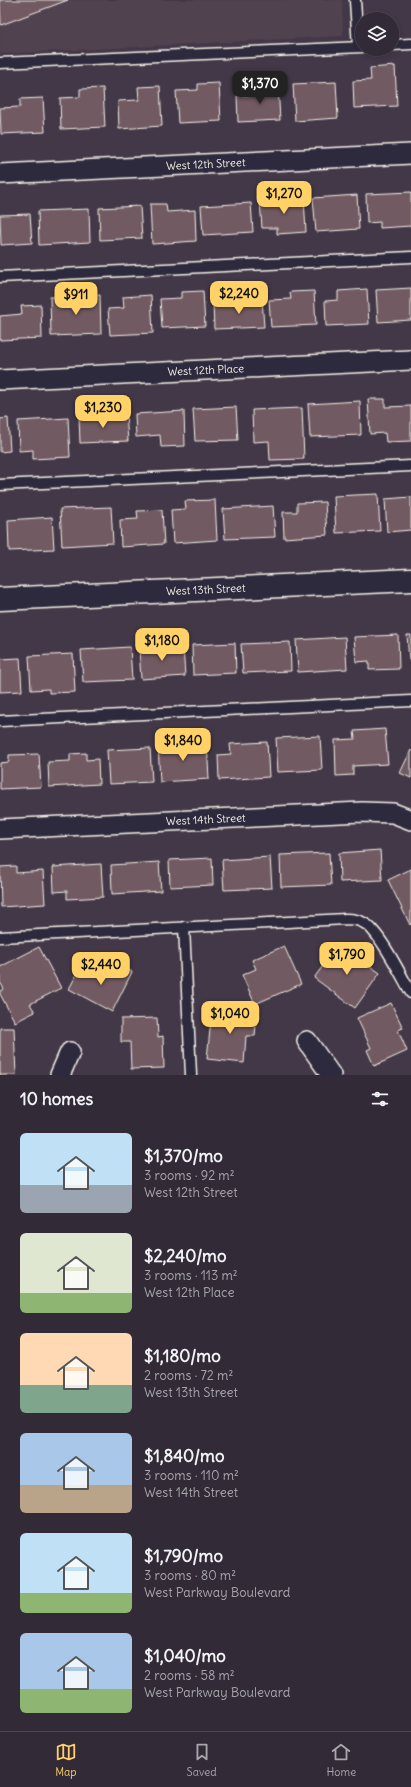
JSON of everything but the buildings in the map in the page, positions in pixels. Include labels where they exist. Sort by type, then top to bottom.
[{"type":"street","name":"West 12th Street","points":[[0,174],[411,154]]},
{"type":"street","name":"West 12th Place","points":[[0,380],[411,360]]},
{"type":"street","name":"West 13th Street","points":[[0,600],[411,580]]},
{"type":"street","name":"West 14th Street","points":[[0,829],[362,812],[393,814],[411,820]]},
{"type":"street","points":[[307,1040],[330,1075]]},
{"type":"street","points":[[60,1075],[70,1052]]},
{"type":"lane","points":[[355,0],[356,12]]},
{"type":"lane","points":[[399,45],[411,44]]},
{"type":"lane","points":[[0,63],[355,47]]},
{"type":"lane","points":[[0,277],[411,257]]},
{"type":"lane","points":[[0,485],[411,466]]},
{"type":"lane","points":[[0,721],[411,701]]},
{"type":"lane","points":[[0,937],[346,919],[355,920],[364,922],[376,934],[411,993]]},
{"type":"lane","points":[[184,927],[191,1075]]},
{"type":"shaded area","points":[[0,0],[342,0],[343,36],[0,54]]}]
